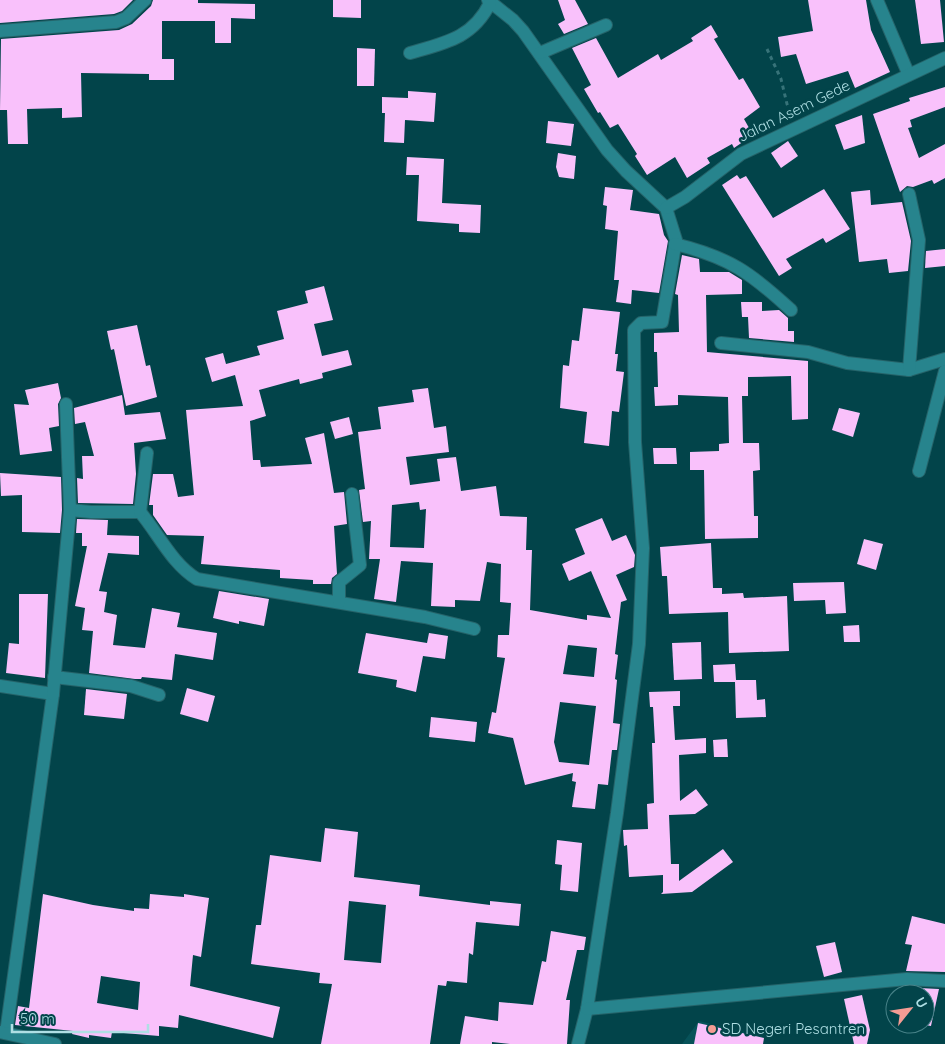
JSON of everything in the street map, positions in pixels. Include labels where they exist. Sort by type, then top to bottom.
[{"type":"street","points":[[0,31],[110,23],[126,18],[145,0]]},
{"type":"street","points":[[877,0],[908,73]]},
{"type":"street","points":[[410,52],[451,41],[464,34],[481,20],[489,2],[513,20],[540,53],[607,150],[626,171],[666,208],[676,240],[662,322],[641,323],[634,330],[633,370],[638,501],[641,524],[642,595],[639,644],[587,1009],[578,1044]]},
{"type":"street","points":[[540,53],[606,25]]},
{"type":"street","name":"Jalan Asem Gede","points":[[666,208],[685,197],[741,154],[908,73],[945,58]]},
{"type":"street","points":[[909,194],[919,240],[909,370]]},
{"type":"street","points":[[675,244],[708,252],[734,264],[758,279],[791,310]]},
{"type":"street","points":[[721,343],[808,352],[847,363],[909,370],[945,359]]},
{"type":"street","points":[[919,471],[945,371]]},
{"type":"street","points":[[55,1044],[9,1036],[53,694],[70,510],[66,404]]},
{"type":"street","points":[[147,453],[140,512],[176,561],[188,574],[196,579],[247,589],[425,617],[474,629]]},
{"type":"street","points":[[339,602],[339,582],[360,565],[352,494]]},
{"type":"street","points":[[70,510],[140,512]]},
{"type":"street","points":[[54,677],[131,686],[159,695]]},
{"type":"street","points":[[0,686],[53,694]]},
{"type":"street","points":[[587,1009],[907,979],[945,981]]},
{"type":"path","points":[[767,49],[781,79],[786,104],[797,126]]},
{"type":"shaded area","name":"SD Negeri Pesantren","points":[[699,1021],[762,1036],[761,1044],[682,1044]]},
{"type":"building","points":[[0,0],[133,0],[122,11],[114,14],[0,23]]},
{"type":"building","points":[[153,0],[198,0],[198,3],[255,4],[255,19],[231,18],[231,43],[215,43],[215,21],[162,21],[162,59],[174,59],[174,80],[149,80],[149,74],[81,73],[82,117],[62,118],[62,108],[27,109],[28,144],[8,144],[7,110],[0,110],[1,39],[119,30],[132,24],[151,6]]},
{"type":"building","points":[[333,0],[361,0],[361,18],[333,17]]},
{"type":"building","points":[[558,0],[575,0],[588,24],[564,34],[558,24],[565,20]]},
{"type":"building","points":[[808,0],[866,0],[871,30],[890,72],[855,88],[848,71],[806,84],[796,54],[781,57],[778,37],[813,31]]},
{"type":"building","points":[[915,0],[940,0],[944,42],[921,44]]},
{"type":"building","points":[[711,25],[718,37],[714,39],[739,80],[743,78],[760,107],[744,119],[753,135],[734,148],[732,144],[707,158],[710,163],[687,178],[675,157],[647,175],[635,156],[637,154],[618,124],[610,128],[600,112],[598,113],[584,89],[591,85],[572,48],[596,38],[618,78],[658,54],[661,60],[693,41],[691,38]]},
{"type":"building","points":[[357,48],[375,49],[374,86],[357,86]]},
{"type":"building","points":[[945,87],[945,107],[910,120],[912,127],[908,128],[919,158],[945,144],[945,178],[934,184],[932,180],[913,187],[907,186],[900,192],[873,114],[910,101],[909,98]]},
{"type":"building","points":[[408,91],[436,93],[434,122],[405,120],[404,143],[384,142],[385,113],[382,113],[382,97],[408,98]]},
{"type":"building","points":[[862,115],[865,143],[844,150],[835,125]]},
{"type":"building","points":[[548,121],[574,124],[571,146],[546,143]]},
{"type":"building","points":[[788,141],[798,156],[781,168],[771,153]]},
{"type":"building","points":[[558,153],[576,156],[574,179],[559,177],[556,167]]},
{"type":"building","points":[[407,157],[444,159],[442,203],[481,205],[480,233],[459,232],[459,224],[417,221],[419,175],[406,175]]},
{"type":"building","points":[[737,175],[740,179],[746,176],[773,218],[824,189],[850,229],[826,243],[823,238],[786,259],[792,268],[779,276],[722,185]]},
{"type":"building","points":[[605,187],[633,190],[630,210],[659,214],[664,235],[668,241],[659,293],[632,290],[631,304],[616,302],[619,280],[614,280],[618,231],[605,229],[607,206],[603,205]]},
{"type":"building","points":[[870,190],[871,205],[902,202],[911,241],[908,271],[889,273],[887,259],[859,262],[851,192]]},
{"type":"building","points":[[945,249],[945,266],[925,268],[926,251]]},
{"type":"building","points":[[682,255],[699,259],[700,272],[729,272],[742,280],[742,294],[706,295],[707,352],[808,361],[808,419],[792,420],[791,376],[748,377],[748,396],[742,396],[743,443],[759,443],[760,470],[753,471],[754,516],[758,516],[758,538],[705,539],[704,470],[690,470],[690,452],[719,451],[719,444],[729,443],[728,397],[678,395],[678,405],[655,406],[654,387],[658,387],[657,352],[654,352],[654,333],[679,332],[678,295],[675,294]]},
{"type":"building","points":[[324,286],[333,320],[314,324],[322,356],[348,350],[352,365],[322,373],[323,378],[300,384],[299,379],[259,390],[266,416],[250,421],[253,460],[260,460],[261,467],[312,464],[305,438],[324,433],[334,493],[344,492],[347,524],[334,526],[337,574],[332,578],[331,584],[313,584],[313,580],[280,578],[280,570],[201,564],[204,536],[167,535],[153,515],[153,505],[149,505],[153,474],[173,474],[178,497],[194,495],[186,410],[243,406],[235,375],[212,382],[205,358],[223,353],[226,364],[260,355],[257,346],[284,339],[277,311],[308,303],[305,291]]},
{"type":"building","points":[[741,302],[762,302],[762,311],[779,310],[788,318],[788,331],[794,331],[794,342],[749,338],[748,317],[742,317]]},
{"type":"building","points":[[583,308],[620,312],[615,354],[618,354],[616,371],[624,372],[619,412],[612,411],[609,446],[584,443],[587,412],[560,408],[563,365],[569,366],[572,340],[579,341]]},
{"type":"building","points":[[137,325],[146,366],[150,365],[157,397],[126,406],[114,349],[111,350],[107,331]]},
{"type":"building","points":[[58,383],[61,398],[58,404],[59,426],[49,428],[52,451],[20,455],[14,404],[29,405],[25,390]]},
{"type":"building","points":[[428,388],[434,428],[446,426],[449,452],[406,457],[410,485],[440,481],[437,459],[456,457],[461,491],[496,486],[500,516],[527,517],[526,550],[532,550],[530,610],[587,620],[587,615],[611,618],[591,571],[569,581],[562,564],[585,554],[575,529],[602,518],[612,541],[626,535],[635,555],[634,567],[616,575],[627,600],[621,602],[615,654],[618,655],[613,723],[620,724],[617,750],[612,750],[608,785],[598,784],[595,809],[572,807],[576,782],[572,781],[573,773],[525,785],[513,738],[488,733],[492,712],[496,713],[505,658],[497,657],[498,635],[509,635],[511,603],[500,602],[501,564],[487,562],[480,601],[455,600],[455,607],[431,606],[433,563],[401,561],[396,602],[374,599],[380,559],[369,559],[371,521],[363,522],[359,490],[365,489],[358,432],[381,429],[378,407],[414,402],[412,390]],"holes":[[[419,502],[420,510],[426,509],[424,548],[390,547],[392,505]],[[568,645],[597,648],[594,677],[563,674]],[[560,702],[596,706],[589,765],[559,762],[554,742]]]},
{"type":"building","points":[[122,395],[125,415],[160,412],[166,439],[134,443],[136,474],[133,504],[78,503],[77,478],[83,479],[82,456],[94,456],[85,422],[75,424],[74,408]]},
{"type":"building","points":[[839,408],[860,413],[853,437],[832,430]]},
{"type":"building","points":[[349,417],[353,434],[335,439],[330,422]]},
{"type":"building","points":[[653,448],[676,448],[677,464],[654,464]]},
{"type":"building","points":[[0,473],[61,477],[62,510],[60,533],[22,532],[22,495],[1,496]]},
{"type":"building","points":[[77,519],[108,520],[107,535],[139,536],[139,555],[108,553],[99,591],[107,592],[104,612],[117,615],[113,645],[145,648],[152,608],[180,613],[177,627],[217,633],[213,660],[175,654],[172,680],[142,677],[141,679],[135,679],[89,673],[93,631],[82,630],[85,608],[75,606],[87,546],[82,546],[82,533],[76,533]]},
{"type":"building","points":[[864,539],[883,544],[876,570],[857,564]]},
{"type":"building","points":[[711,543],[713,588],[722,588],[722,594],[743,593],[744,598],[787,596],[789,651],[729,653],[728,612],[669,614],[667,576],[662,576],[660,547]]},
{"type":"building","points":[[844,582],[846,613],[826,614],[825,600],[794,601],[793,583]]},
{"type":"building","points":[[219,591],[269,599],[264,626],[239,621],[239,624],[213,618]]},
{"type":"building","points":[[19,594],[48,594],[45,678],[6,673],[9,643],[19,644]]},
{"type":"building","points":[[859,625],[860,642],[844,642],[843,626]]},
{"type":"building","points":[[366,633],[427,643],[429,633],[448,636],[445,659],[423,656],[416,692],[396,687],[397,680],[358,673]]},
{"type":"building","points":[[701,642],[702,679],[674,680],[672,643]]},
{"type":"building","points":[[735,664],[736,680],[756,680],[757,700],[765,699],[766,717],[736,718],[735,682],[714,682],[713,665]]},
{"type":"building","points":[[187,688],[215,696],[208,722],[180,714]]},
{"type":"building","points":[[86,689],[127,694],[124,719],[84,715]]},
{"type":"building","points":[[680,691],[680,706],[673,706],[675,740],[706,738],[706,753],[679,755],[680,801],[696,789],[708,805],[695,814],[669,815],[671,864],[679,864],[679,881],[723,849],[733,862],[692,892],[661,894],[663,892],[663,875],[629,877],[627,845],[624,846],[623,830],[648,829],[647,804],[654,803],[652,743],[655,743],[653,707],[650,707],[649,692]]},
{"type":"building","points":[[431,717],[477,722],[475,742],[429,737]]},
{"type":"building","points":[[727,739],[728,757],[714,757],[713,740]]},
{"type":"building","points":[[325,828],[358,832],[354,877],[420,885],[419,896],[490,905],[490,901],[521,904],[519,926],[476,922],[473,955],[469,953],[467,983],[447,981],[446,986],[438,985],[430,1044],[321,1044],[332,984],[319,983],[320,973],[251,964],[256,925],[261,925],[270,855],[321,862]],"holes":[[[349,901],[386,905],[381,963],[344,960]]]},
{"type":"building","points":[[557,840],[582,843],[578,892],[560,890],[562,865],[555,864]]},
{"type":"building","points":[[43,894],[93,905],[134,911],[134,908],[149,909],[150,894],[184,897],[184,894],[209,898],[201,957],[193,955],[190,986],[280,1007],[273,1038],[179,1015],[178,1028],[159,1026],[159,1036],[112,1032],[111,1038],[89,1035],[89,1038],[72,1034],[73,1031],[15,1025],[18,1006],[29,1008]],"holes":[[[101,976],[140,982],[138,1010],[97,1003]]]},
{"type":"building","points":[[912,916],[945,924],[945,972],[906,971],[912,945],[905,944]]},
{"type":"building","points":[[551,931],[586,937],[584,950],[577,950],[566,1000],[570,1000],[567,1044],[510,1044],[492,1042],[492,1044],[460,1044],[465,1016],[498,1021],[499,1002],[533,1005],[542,961],[546,962]]},
{"type":"building","points":[[835,942],[842,972],[824,977],[816,946]]},
{"type":"building","points":[[935,989],[939,989],[935,1008]]},
{"type":"building","points":[[862,995],[870,1030],[867,1044],[854,1044],[844,999]]},
{"type":"building","name":"SD Negeri Pesantren","points":[[698,1023],[764,1038],[763,1044],[694,1044]]},
{"type":"place","name":"SD Negeri Pesantren","points":[[712,1029]]}]
